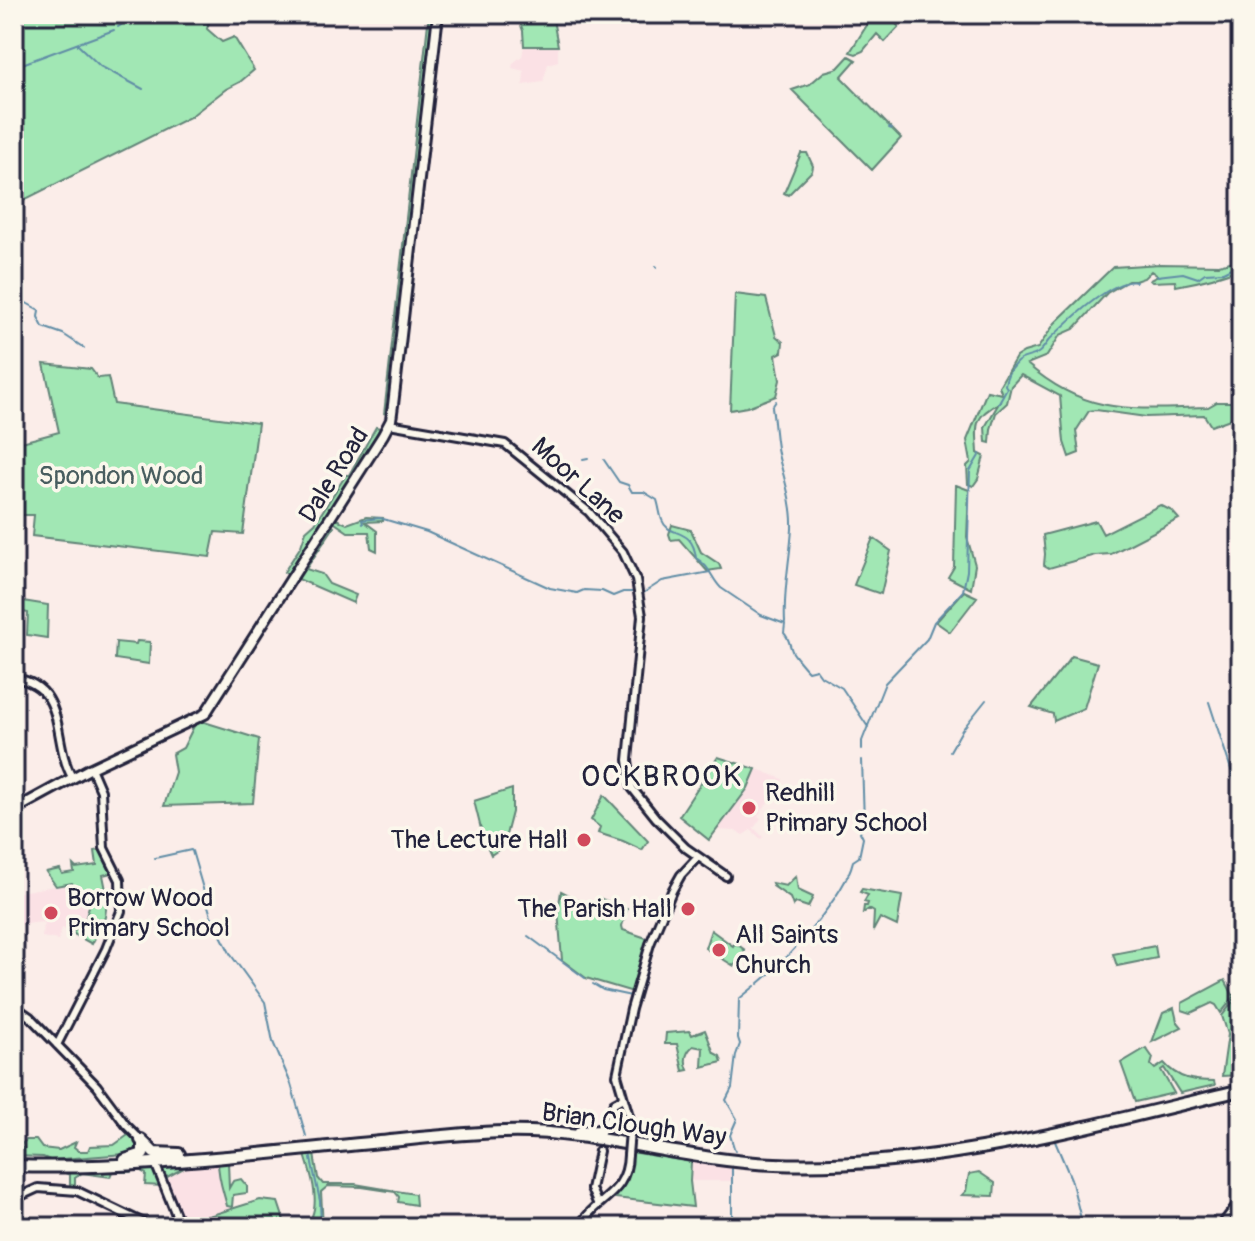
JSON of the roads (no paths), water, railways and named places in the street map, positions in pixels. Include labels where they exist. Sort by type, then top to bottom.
[{"type":"highway","name":"Brian Clough Way","points":[[14,1164],[155,1163],[489,1132],[611,1137],[744,1158],[794,1160],[883,1156],[988,1142],[1241,1088]]},
{"type":"highway","name":"Brian Clough Way","points":[[14,1164],[125,1160],[483,1128],[522,1128],[585,1136],[697,1157],[757,1163],[806,1165],[864,1162],[1020,1140],[1241,1088]]},
{"type":"highway","points":[[585,1136],[606,1126],[606,1133],[611,1137]]},
{"type":"highway","points":[[585,1136],[596,1143],[599,1151],[607,1146],[622,1144]]},
{"type":"highway","points":[[142,1141],[156,1154],[189,1154]]},
{"type":"highway","points":[[125,1160],[142,1154],[142,1141]]},
{"type":"main road","name":"Dale Road","points":[[14,810],[72,777],[205,714],[389,424],[438,14]]},
{"type":"street","name":"Moor Lane","points":[[389,424],[490,439],[509,446],[580,503],[626,557],[633,572],[642,616],[628,760],[632,788],[669,833],[698,857]]},
{"type":"street","points":[[14,678],[35,684],[49,697],[54,707],[66,766],[72,777]]},
{"type":"street","points":[[57,1045],[114,931],[122,903],[118,873],[104,848],[101,791],[91,768]]},
{"type":"street","points":[[579,1227],[588,1214],[619,1187],[626,1171],[629,1116],[617,1076],[618,1061],[635,994],[676,882],[698,857],[726,876]]},
{"type":"street","points":[[14,1006],[25,1013],[97,1086],[142,1141]]},
{"type":"street","points":[[606,1126],[614,1103],[623,1098]]},
{"type":"street","points":[[598,1205],[591,1189],[599,1151]]},
{"type":"street","points":[[155,1163],[181,1227]]},
{"type":"street","points":[[14,1199],[38,1188],[77,1191],[152,1227]]},
{"type":"street","points":[[1220,1227],[1241,1199]]},
{"type":"waterway","points":[[118,27],[138,14]]},
{"type":"waterway","points":[[14,67],[114,30]]},
{"type":"waterway","points":[[78,45],[100,66],[143,89]]},
{"type":"waterway","points":[[1157,276],[1183,273],[1198,278],[1205,273],[1223,272],[1241,263]]},
{"type":"waterway","points":[[998,404],[1007,388],[1009,373],[1018,361],[1040,352],[1067,323],[1103,294],[1126,282],[1136,282]]},
{"type":"waterway","points":[[21,300],[39,310],[38,317],[43,327],[63,334],[84,348]]},
{"type":"waterway","points":[[776,401],[772,407],[776,442],[792,521],[785,622]]},
{"type":"waterway","points":[[862,749],[862,741],[885,683],[927,639],[934,622],[963,591],[967,571],[970,471],[980,454]]},
{"type":"waterway","points":[[583,459],[588,458]]},
{"type":"waterway","points":[[604,460],[619,482],[628,485],[632,492],[644,492],[657,500],[665,526],[690,541],[696,558],[721,588],[761,615],[785,624],[784,633],[799,661],[808,671],[816,669],[821,676],[842,688],[868,727]]},
{"type":"waterway","points":[[363,524],[362,520],[380,518],[427,532],[550,588],[577,593],[584,590],[602,591],[613,596],[635,592]]},
{"type":"waterway","points":[[642,594],[662,581],[710,572]]},
{"type":"waterway","points":[[950,751],[986,700]]},
{"type":"waterway","points":[[1209,702],[1241,800]]},
{"type":"waterway","points":[[758,984],[813,927],[839,892],[853,861],[859,857],[863,838],[860,832],[864,822],[862,760]]},
{"type":"waterway","points":[[155,858],[191,850]]},
{"type":"waterway","points":[[192,851],[211,916],[231,955],[265,1002],[273,1042],[291,1084],[306,1136]]},
{"type":"waterway","points":[[528,936],[585,978]]},
{"type":"waterway","points":[[593,984],[603,990],[631,996]]},
{"type":"waterway","points":[[735,1151],[730,1135],[737,1119],[726,1100],[732,1088],[740,1044],[739,999],[755,986]]},
{"type":"waterway","points":[[1054,1139],[1071,1179],[1083,1227]]},
{"type":"waterway","points":[[310,1154],[320,1201],[321,1227]]},
{"type":"waterway","points":[[732,1169],[732,1227]]},
{"type":"place","name":"Redhill Primary School","points":[[749,808]]},
{"type":"place","name":"The Lecture Hall","points":[[584,840]]},
{"type":"place","name":"The Parish Hall","points":[[688,909]]},
{"type":"place","name":"Borrow Wood Primary School","points":[[51,913]]},
{"type":"place","name":"All Saints Church","points":[[719,950]]},
{"type":"district","name":"OCKBROOK","points":[[662,776]]},
{"type":"park label","name":"Spondon Wood","points":[[121,476]]}]
